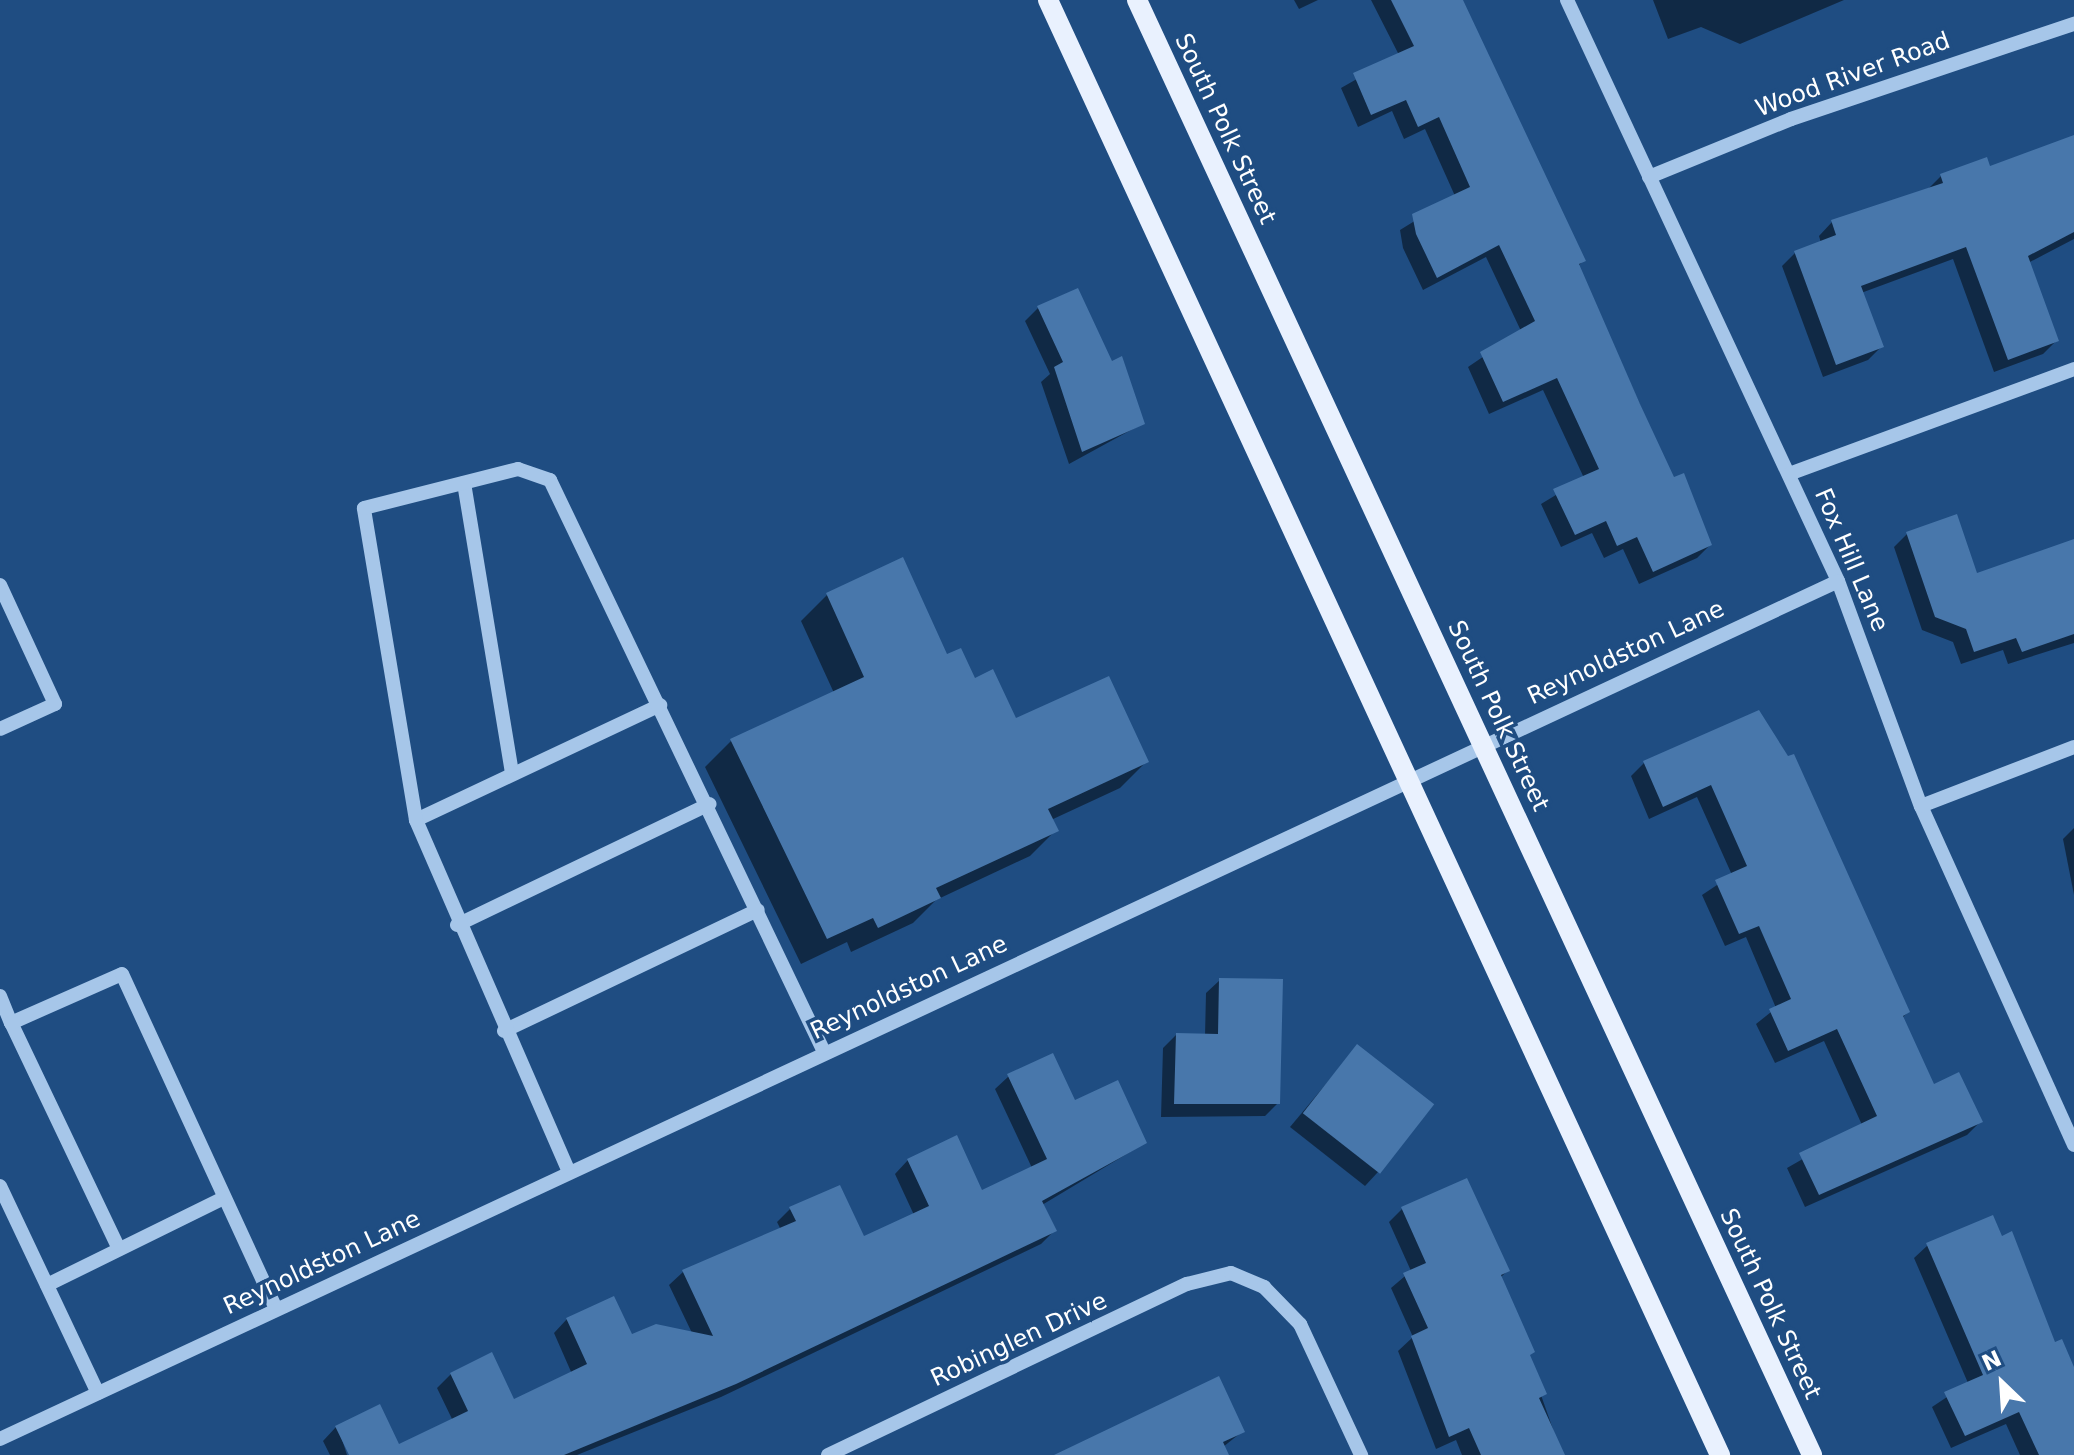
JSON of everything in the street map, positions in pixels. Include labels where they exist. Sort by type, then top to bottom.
[{"type":"main road","points":[[1048,0],[1720,1455]]},
{"type":"main road","name":"South Polk Street","points":[[1137,0],[1812,1455]]},
{"type":"street","name":"Fox Hill Lane","points":[[1567,0],[1838,581],[1921,806],[2074,1145]]},
{"type":"street","name":"Wood River Road","points":[[1649,177],[1791,119],[2074,24]]},
{"type":"street","points":[[1789,474],[2074,369]]},
{"type":"street","points":[[569,1172],[457,925],[416,820],[364,508],[518,469],[550,480],[709,804],[824,1052]]},
{"type":"street","points":[[464,483],[512,774]]},
{"type":"street","name":"Reynoldston Lane","points":[[0,1439],[1481,743],[1838,581]]},
{"type":"street","points":[[0,585],[55,704],[0,729]]},
{"type":"street","points":[[416,820],[660,705]]},
{"type":"street","points":[[1921,806],[2074,747]]},
{"type":"street","points":[[457,925],[709,804]]},
{"type":"street","points":[[504,1031],[758,910]]},
{"type":"street","points":[[11,1023],[122,974],[276,1309]]},
{"type":"street","points":[[0,996],[119,1249]]},
{"type":"street","points":[[0,1186],[98,1393]]},
{"type":"street","points":[[47,1285],[224,1198]]},
{"type":"street","name":"Robinglen Drive","points":[[828,1455],[1187,1284],[1231,1273],[1264,1287],[1300,1324],[1361,1455]]},
{"type":"building","points":[[1391,0],[1463,0],[1586,261],[1579,264],[1640,404],[1674,477],[1684,473],[1712,545],[1653,572],[1637,537],[1617,546],[1606,521],[1575,535],[1553,489],[1599,469],[1557,378],[1503,402],[1480,352],[1535,321],[1499,245],[1437,278],[1416,234],[1412,214],[1470,187],[1439,117],[1418,127],[1406,100],[1371,115],[1353,73],[1414,46]]},
{"type":"building","points":[[2074,135],[2074,232],[2028,256],[2059,341],[2008,360],[1966,247],[1861,286],[1884,347],[1836,365],[1794,251],[1836,235],[1831,220],[1943,183],[1940,174],[1987,157],[1990,166]]},
{"type":"building","points":[[1078,288],[1112,361],[1122,356],[1145,424],[1082,452],[1054,367],[1063,362],[1037,306]]},
{"type":"building","points":[[1957,514],[1977,573],[2074,539],[2074,634],[2022,652],[2016,638],[1974,652],[1966,629],[1935,617],[1906,532]]},
{"type":"building","points":[[903,557],[947,654],[961,648],[975,678],[993,669],[1016,718],[1109,676],[1149,762],[1048,809],[1059,831],[936,888],[941,898],[878,928],[873,918],[827,939],[730,739],[864,677],[826,593]]},
{"type":"building","points":[[1759,710],[1788,756],[1794,754],[1910,1012],[1903,1016],[1934,1084],[1959,1072],[1983,1122],[1819,1195],[1799,1153],[1877,1116],[1837,1029],[1788,1051],[1769,1009],[1791,999],[1759,926],[1739,934],[1715,880],[1747,866],[1711,785],[1663,807],[1643,761]]},
{"type":"building","points":[[1219,978],[1283,979],[1280,1104],[1174,1104],[1176,1033],[1218,1034]]},
{"type":"building","points":[[1357,1044],[1434,1104],[1380,1174],[1303,1113]]},
{"type":"building","points":[[1053,1053],[1075,1100],[1118,1080],[1147,1143],[1042,1201],[1057,1231],[736,1384],[564,1455],[349,1455],[335,1426],[380,1404],[399,1444],[468,1411],[450,1373],[492,1352],[514,1399],[587,1364],[566,1318],[614,1296],[632,1334],[656,1324],[713,1336],[682,1270],[796,1221],[789,1207],[840,1185],[864,1236],[929,1206],[907,1159],[957,1135],[982,1190],[1047,1159],[1007,1074]]},
{"type":"building","points":[[1467,1178],[1510,1271],[1501,1275],[1535,1352],[1530,1355],[1547,1394],[1539,1398],[1565,1455],[1481,1455],[1469,1428],[1449,1437],[1411,1336],[1428,1328],[1403,1273],[1426,1263],[1401,1207]]},
{"type":"building","points":[[1993,1215],[2002,1236],[2012,1231],[2055,1342],[2062,1339],[2074,1367],[2074,1455],[2039,1455],[2019,1412],[1965,1436],[1944,1392],[1983,1375],[1926,1243]]},
{"type":"building","points":[[1219,1376],[1245,1432],[1223,1442],[1229,1455],[1054,1455]]}]
